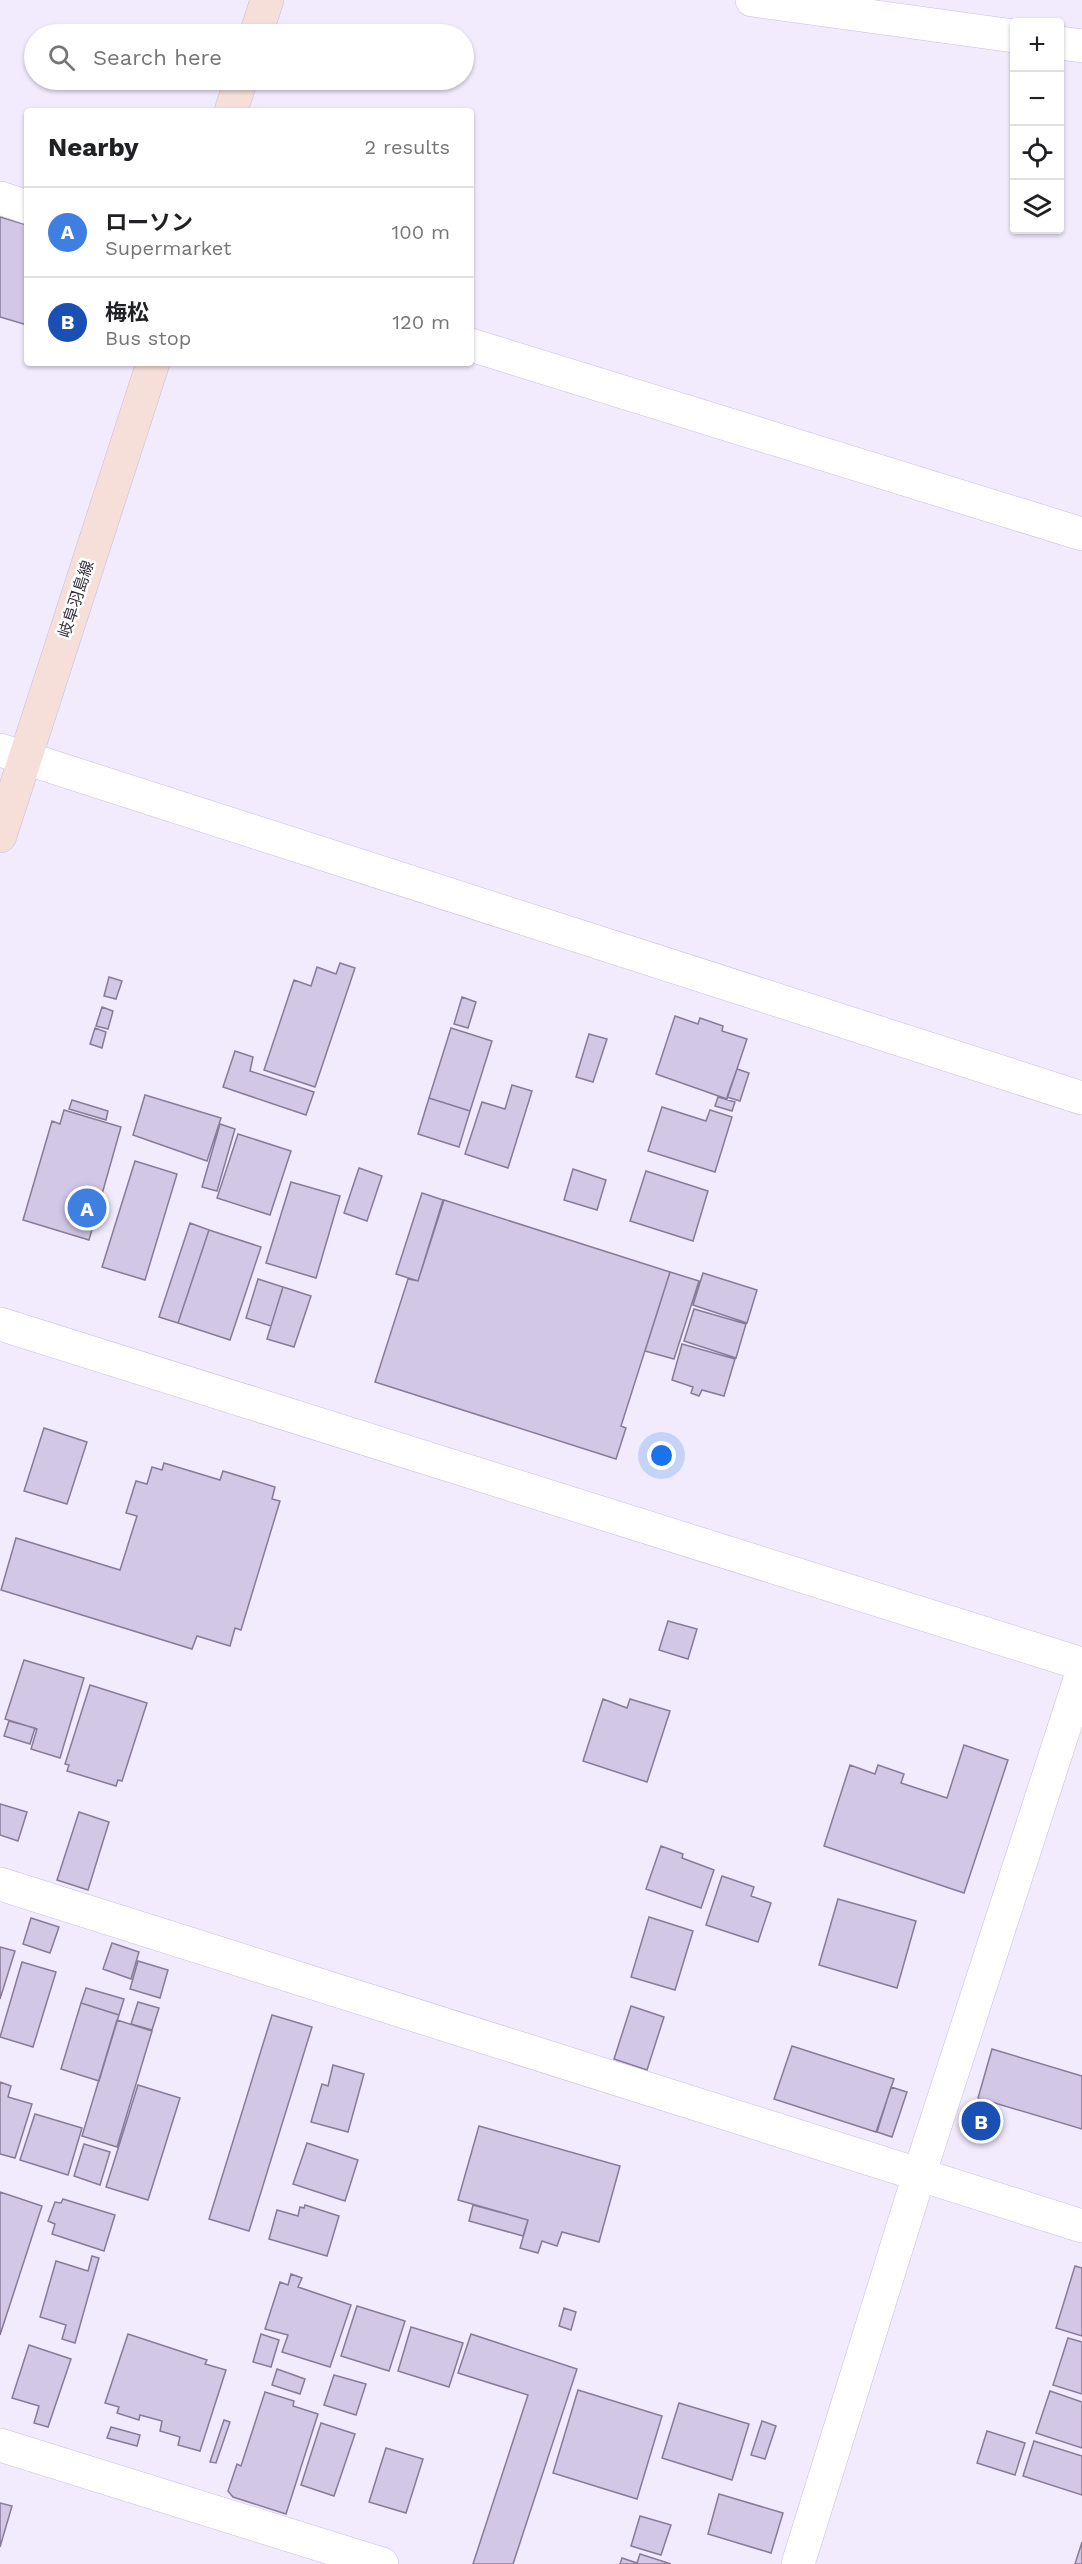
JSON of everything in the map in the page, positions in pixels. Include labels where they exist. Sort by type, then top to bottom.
[{"type":"main road","points":[[259,24],[267,0]]},
{"type":"main road","points":[[232,108],[238,90]]},
{"type":"main road","name":"岐阜羽島線","points":[[0,836],[13,753],[152,366]]},
{"type":"street","points":[[752,0],[1010,35]]},
{"type":"street","points":[[1064,44],[1082,46]]},
{"type":"street","points":[[0,198],[24,206]]},
{"type":"street","points":[[474,346],[1082,534]]},
{"type":"street","points":[[13,753],[1082,1098]]},
{"type":"street","points":[[0,1324],[1082,1664]]},
{"type":"street","points":[[798,2564],[920,2175],[1082,1673]]},
{"type":"street","points":[[0,1884],[1082,2226]]},
{"type":"street","points":[[0,2445],[382,2564]]},
{"type":"building","points":[[0,217],[24,224],[24,324],[0,317]]},
{"type":"building","points":[[340,963],[355,968],[315,1087],[264,1070],[294,980],[311,986],[317,967],[336,974]]},
{"type":"building","points":[[109,977],[122,981],[116,999],[104,996]]},
{"type":"building","points":[[462,997],[476,1002],[468,1028],[454,1024]]},
{"type":"building","points":[[102,1007],[113,1011],[108,1029],[96,1026]]},
{"type":"building","points":[[675,1016],[698,1024],[700,1018],[723,1026],[722,1031],[747,1039],[727,1099],[656,1074]]},
{"type":"building","points":[[95,1028],[106,1032],[102,1048],[90,1044]]},
{"type":"building","points":[[451,1028],[492,1041],[470,1111],[429,1098]]},
{"type":"building","points":[[589,1034],[607,1039],[593,1082],[576,1077]]},
{"type":"building","points":[[235,1051],[253,1057],[250,1071],[314,1092],[306,1115],[223,1087]]},
{"type":"building","points":[[737,1069],[749,1073],[740,1101],[727,1097]]},
{"type":"building","points":[[512,1085],[532,1091],[508,1168],[465,1154],[482,1102],[505,1109]]},
{"type":"building","points":[[145,1095],[221,1118],[207,1161],[133,1135]]},
{"type":"building","points":[[718,1097],[735,1102],[732,1111],[715,1106]]},
{"type":"building","points":[[429,1098],[470,1111],[459,1147],[418,1134]]},
{"type":"building","points":[[72,1100],[108,1111],[106,1120],[69,1109]]},
{"type":"building","points":[[662,1107],[706,1121],[710,1110],[732,1117],[715,1172],[648,1151]]},
{"type":"building","points":[[64,1110],[121,1127],[89,1240],[23,1220],[52,1121],[60,1124]]},
{"type":"building","points":[[220,1124],[235,1129],[217,1191],[202,1187]]},
{"type":"building","points":[[238,1134],[291,1151],[270,1215],[217,1198]]},
{"type":"building","points":[[135,1161],[177,1174],[145,1280],[102,1267]]},
{"type":"building","points":[[359,1168],[382,1176],[367,1221],[344,1213]]},
{"type":"building","points":[[573,1169],[606,1180],[597,1210],[564,1200]]},
{"type":"building","points":[[646,1171],[708,1191],[693,1241],[630,1221]]},
{"type":"building","points":[[291,1182],[340,1196],[316,1278],[266,1263]]},
{"type":"building","points":[[422,1193],[443,1200],[418,1281],[396,1274]]},
{"type":"building","points":[[444,1200],[670,1272],[621,1426],[626,1428],[616,1459],[375,1382],[408,1279],[418,1281]]},
{"type":"building","points":[[190,1223],[209,1230],[178,1323],[159,1317]]},
{"type":"building","points":[[209,1230],[261,1247],[230,1340],[178,1323]]},
{"type":"building","points":[[670,1272],[699,1281],[674,1359],[645,1351]]},
{"type":"building","points":[[703,1273],[757,1290],[747,1323],[693,1305]]},
{"type":"building","points":[[258,1279],[283,1287],[271,1326],[246,1318]]},
{"type":"building","points":[[283,1287],[311,1296],[294,1347],[267,1339]]},
{"type":"building","points":[[694,1309],[746,1324],[736,1358],[684,1341]]},
{"type":"building","points":[[682,1344],[735,1359],[724,1396],[702,1390],[699,1396],[691,1393],[693,1387],[672,1380]]},
{"type":"building","points":[[44,1428],[87,1442],[67,1504],[24,1491]]},
{"type":"building","points":[[164,1463],[220,1480],[223,1471],[275,1487],[272,1499],[280,1501],[241,1630],[235,1628],[230,1646],[197,1636],[192,1649],[1,1590],[16,1538],[120,1570],[137,1516],[126,1513],[136,1481],[147,1484],[152,1467],[162,1470]]},
{"type":"building","points":[[668,1621],[697,1629],[688,1659],[659,1650]]},
{"type":"building","points":[[24,1660],[84,1678],[60,1758],[31,1749],[37,1729],[5,1719]]},
{"type":"building","points":[[90,1685],[147,1703],[122,1781],[118,1780],[116,1786],[67,1771],[69,1765],[65,1764]]},
{"type":"building","points":[[603,1699],[627,1708],[630,1699],[670,1711],[647,1782],[583,1761]]},
{"type":"building","points":[[9,1721],[35,1728],[30,1744],[4,1736]]},
{"type":"building","points":[[964,1745],[1008,1760],[964,1893],[824,1846],[850,1765],[875,1774],[878,1765],[904,1774],[901,1783],[947,1798]]},
{"type":"building","points":[[0,1804],[27,1812],[18,1841],[0,1835]]},
{"type":"building","points":[[79,1812],[109,1822],[88,1890],[57,1880]]},
{"type":"building","points":[[661,1846],[683,1854],[682,1858],[714,1870],[701,1908],[646,1889]]},
{"type":"building","points":[[722,1876],[754,1887],[751,1896],[771,1903],[758,1942],[706,1925]]},
{"type":"building","points":[[838,1899],[916,1921],[897,1988],[819,1965]]},
{"type":"building","points":[[649,1917],[693,1931],[675,1990],[631,1977]]},
{"type":"building","points":[[31,1918],[59,1927],[50,1953],[23,1944]]},
{"type":"building","points":[[112,1943],[139,1952],[131,1979],[103,1969]]},
{"type":"building","points":[[0,1947],[15,1951],[0,1999]]},
{"type":"building","points":[[138,1961],[168,1970],[160,1998],[130,1989]]},
{"type":"building","points":[[22,1962],[56,1972],[33,2047],[0,2037]]},
{"type":"building","points":[[86,1988],[124,1999],[119,2015],[81,2003]]},
{"type":"building","points":[[138,2002],[159,2008],[152,2030],[131,2024]]},
{"type":"building","points":[[81,2003],[119,2015],[99,2081],[61,2069]]},
{"type":"building","points":[[631,2006],[664,2017],[647,2070],[614,2059]]},
{"type":"building","points":[[272,2015],[312,2027],[249,2231],[209,2219]]},
{"type":"building","points":[[117,2020],[152,2031],[117,2147],[82,2136]]},
{"type":"building","points":[[792,2046],[894,2079],[876,2132],[774,2099]]},
{"type":"building","points":[[992,2049],[1082,2076],[1082,2129],[978,2098]]},
{"type":"building","points":[[333,2065],[364,2074],[348,2132],[311,2122],[322,2084],[328,2086]]},
{"type":"building","points":[[0,2082],[11,2086],[8,2097],[32,2104],[15,2158],[0,2154]]},
{"type":"building","points":[[138,2085],[180,2098],[148,2200],[106,2187]]},
{"type":"building","points":[[891,2087],[907,2092],[892,2137],[877,2132]]},
{"type":"building","points":[[35,2114],[82,2128],[68,2175],[20,2160]]},
{"type":"building","points":[[479,2126],[620,2166],[599,2242],[562,2232],[557,2246],[542,2241],[538,2253],[520,2248],[528,2220],[458,2200]]},
{"type":"building","points":[[307,2143],[358,2160],[345,2201],[293,2184]]},
{"type":"building","points":[[84,2144],[110,2152],[100,2185],[74,2176]]},
{"type":"building","points":[[0,2192],[42,2206],[0,2335]]},
{"type":"building","points":[[63,2199],[115,2215],[104,2251],[52,2234],[55,2224],[48,2221],[55,2202],[61,2203]]},
{"type":"building","points":[[305,2205],[339,2216],[327,2256],[269,2239],[277,2210],[298,2216],[300,2207],[304,2208]]},
{"type":"building","points":[[473,2205],[528,2220],[523,2236],[469,2221]]},
{"type":"building","points":[[92,2256],[99,2258],[75,2343],[62,2339],[66,2325],[40,2317],[56,2261],[88,2271]]},
{"type":"building","points":[[1075,2266],[1082,2268],[1082,2336],[1056,2328]]},
{"type":"building","points":[[291,2274],[302,2278],[298,2287],[351,2305],[330,2367],[282,2352],[288,2335],[265,2329],[280,2282],[288,2285]]},
{"type":"building","points":[[357,2306],[405,2321],[389,2371],[341,2356]]},
{"type":"building","points":[[564,2308],[576,2312],[571,2330],[559,2326]]},
{"type":"building","points":[[411,2327],[463,2343],[449,2387],[398,2371]]},
{"type":"building","points":[[128,2334],[207,2360],[205,2364],[226,2370],[200,2451],[178,2445],[180,2437],[160,2431],[162,2421],[140,2415],[139,2420],[117,2413],[119,2407],[105,2403]]},
{"type":"building","points":[[261,2334],[279,2340],[271,2367],[253,2362]]},
{"type":"building","points":[[471,2334],[577,2369],[513,2564],[473,2564],[528,2395],[458,2373]]},
{"type":"building","points":[[1068,2338],[1082,2342],[1082,2394],[1053,2385]]},
{"type":"building","points":[[29,2345],[71,2359],[48,2427],[34,2423],[39,2406],[12,2398]]},
{"type":"building","points":[[277,2369],[305,2379],[300,2394],[272,2385]]},
{"type":"building","points":[[334,2375],[366,2384],[356,2415],[324,2405]]},
{"type":"building","points":[[578,2390],[662,2416],[637,2499],[553,2473]]},
{"type":"building","points":[[1050,2391],[1082,2402],[1082,2448],[1036,2433]]},
{"type":"building","points":[[265,2392],[294,2401],[293,2406],[318,2414],[286,2514],[233,2497],[228,2491],[237,2464],[241,2466]]},
{"type":"building","points":[[679,2403],[749,2424],[732,2480],[662,2458]]},
{"type":"building","points":[[224,2420],[230,2422],[216,2463],[210,2462]]},
{"type":"building","points":[[762,2421],[776,2426],[765,2459],[751,2455]]},
{"type":"building","points":[[321,2423],[355,2434],[334,2496],[301,2485]]},
{"type":"building","points":[[111,2427],[140,2435],[137,2446],[107,2438]]},
{"type":"building","points":[[987,2431],[1025,2443],[1015,2475],[977,2463]]},
{"type":"building","points":[[1034,2441],[1082,2456],[1082,2495],[1023,2476]]},
{"type":"building","points":[[386,2448],[423,2459],[406,2513],[369,2502]]},
{"type":"building","points":[[719,2494],[783,2513],[771,2553],[708,2534]]},
{"type":"building","points":[[0,2503],[12,2506],[0,2547]]},
{"type":"building","points":[[640,2516],[671,2525],[661,2555],[631,2546]]},
{"type":"building","points":[[1082,2542],[1082,2564],[1075,2564]]},
{"type":"building","points":[[640,2554],[671,2564],[620,2564],[622,2558],[637,2563]]},
{"type":"place","name":"ローソン","points":[[87,1208]]},
{"type":"place","name":"梅松","points":[[981,2121]]}]
